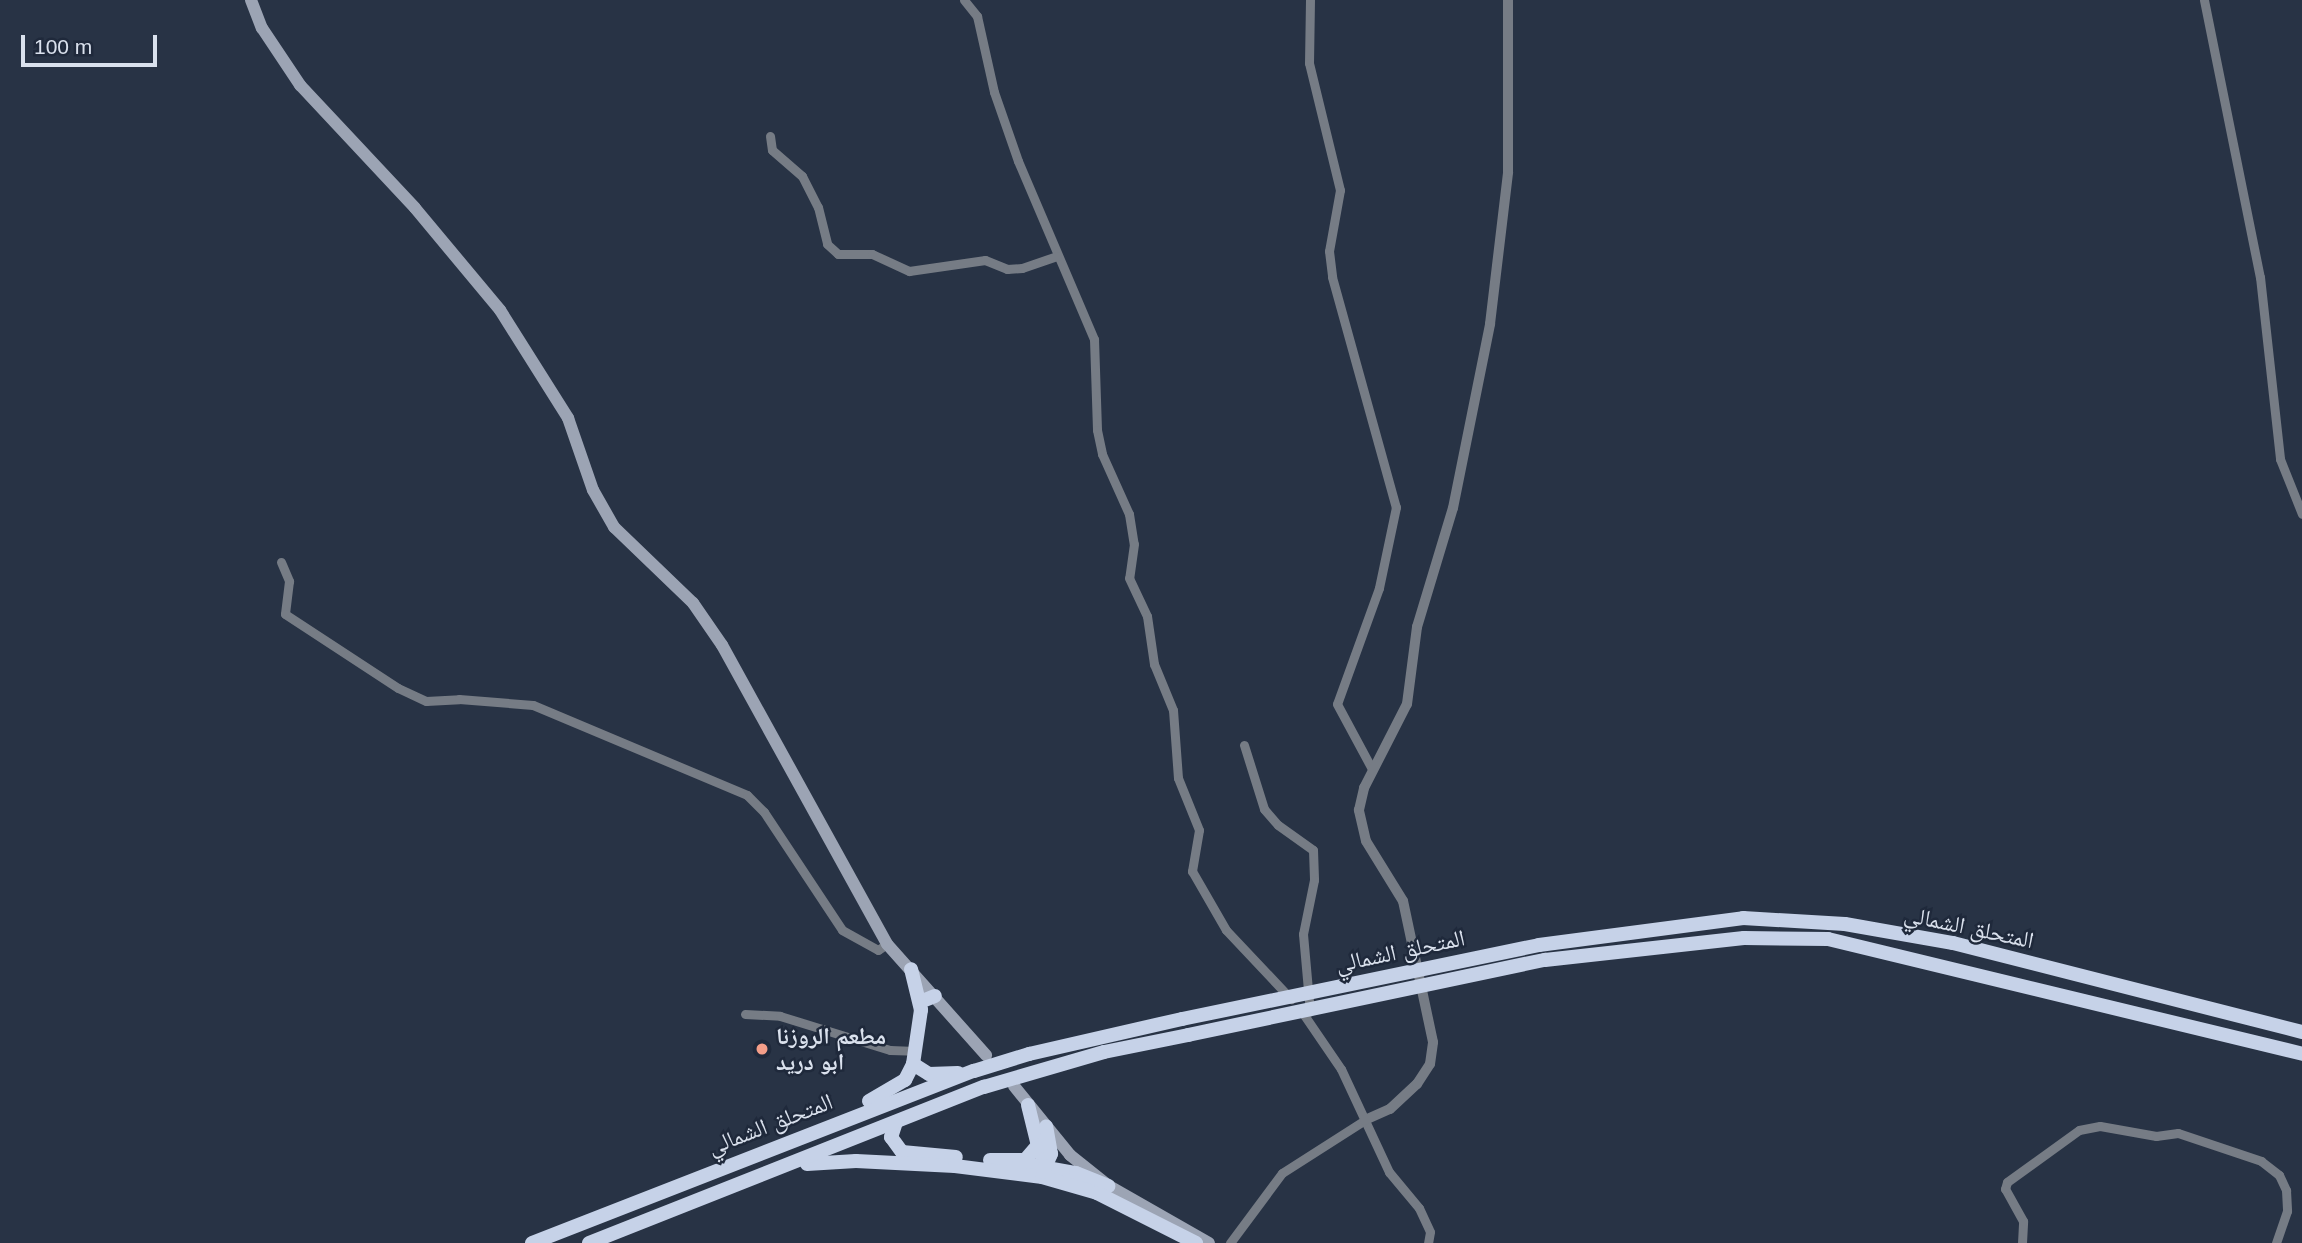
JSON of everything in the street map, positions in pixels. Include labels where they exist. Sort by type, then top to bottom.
[{"type":"highway","name":"المتحلق الشمالي","points":[[532,1243],[810,1132],[1029,1054],[1182,1019],[1539,945],[1743,918],[1844,924],[1952,943],[2302,1032]]},
{"type":"highway","name":"المتحلق الشمالي","points":[[589,1243],[896,1122],[1035,1071],[1188,1035],[1545,960],[1744,938],[1828,939],[2302,1054]]},
{"type":"highway","points":[[810,1132],[905,1080],[914,1057],[920,1002],[911,969]]},
{"type":"highway","points":[[920,1002],[935,996]]},
{"type":"highway","points":[[914,1057],[929,1074],[970,1073]]},
{"type":"highway","points":[[1028,1105],[1047,1174]]},
{"type":"highway","points":[[896,1122],[891,1137],[902,1152],[1013,1162],[1097,1193],[1196,1243]]},
{"type":"highway","points":[[1046,1126],[1052,1144],[1047,1174]]},
{"type":"highway","points":[[1013,1162],[1031,1156],[1038,1145]]},
{"type":"highway","points":[[785,1168],[856,1161],[1047,1174],[1109,1186]]},
{"type":"main road","points":[[251,0],[262,29],[300,85],[445,242],[536,362],[568,418],[593,490],[614,527],[693,603],[722,645],[887,944],[986,1055]]},
{"type":"main road","points":[[1014,1086],[1070,1155],[1109,1186],[1209,1243]]},
{"type":"street","points":[[964,0],[976,16],[994,92],[1057,256],[1094,339],[1097,430],[1129,514],[1134,544],[1131,586],[1152,636],[1154,664],[1173,710],[1178,778],[1199,831],[1192,871],[1226,930],[1310,1021],[1341,1069],[1389,1172],[1419,1208],[1430,1232],[1428,1243]]},
{"type":"street","points":[[1310,0],[1309,63],[1340,190],[1329,251],[1332,277],[1396,507],[1379,588],[1337,704],[1372,769]]},
{"type":"street","points":[[1230,1243],[1282,1173],[1365,1120],[1390,1109],[1417,1084],[1430,1064],[1433,1042],[1402,901],[1372,853],[1361,827],[1359,810],[1372,769],[1409,693],[1417,627],[1453,508],[1490,324],[1508,172],[1508,0]]},
{"type":"street","points":[[2204,0],[2260,278],[2280,459],[2302,514]]},
{"type":"street","points":[[770,136],[772,150],[802,176],[818,207],[827,244],[838,254],[872,254],[909,271],[985,260],[1007,269],[1022,268],[1057,256]]},
{"type":"street","points":[[281,562],[289,581],[285,614],[398,688],[426,701],[459,699],[533,705],[747,795],[764,812],[842,930],[878,950],[887,944]]},
{"type":"street","points":[[1244,745],[1264,809],[1278,825],[1313,850],[1314,880],[1303,934],[1310,1021]]},
{"type":"street","points":[[745,1014],[780,1016],[914,1057]]},
{"type":"street","points":[[2022,1243],[2023,1221],[2005,1189],[2007,1182],[2079,1130],[2100,1126],[2156,1136],[2178,1133],[2261,1161],[2279,1175],[2286,1190],[2287,1211],[2276,1243]]},
{"type":"place","name":"مطعم الروزنا ابو دريد","points":[[762,1049]]}]
